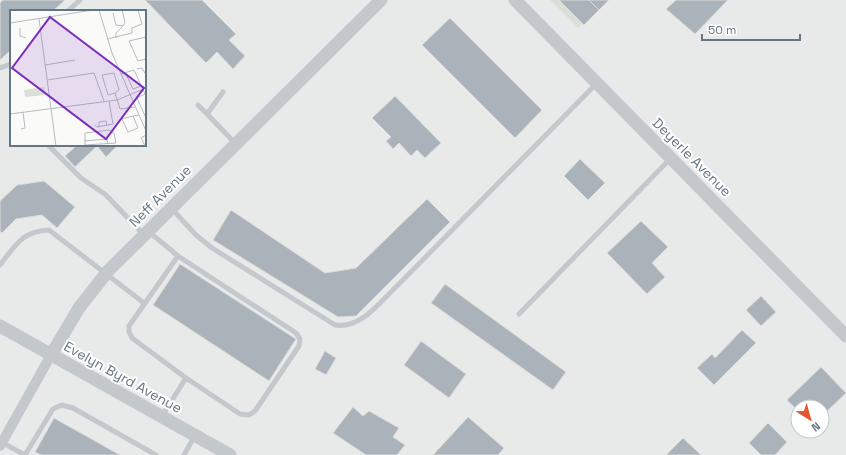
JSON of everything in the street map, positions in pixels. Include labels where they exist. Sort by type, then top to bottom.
[{"type":"street","name":"Neff Avenue","points":[[1,443],[79,308],[105,274],[381,0]]},
{"type":"street","name":"Deyerle Avenue","points":[[515,0],[846,336]]},
{"type":"street","name":"Evelyn Byrd Avenue","points":[[0,326],[230,455]]},
{"type":"lane","points":[[69,10],[80,0]]},
{"type":"lane","points":[[0,68],[10,64]]},
{"type":"lane","points":[[171,208],[196,235],[229,260],[336,325],[352,325],[360,321],[397,286],[597,83]]},
{"type":"lane","points":[[207,114],[223,92]]},
{"type":"lane","points":[[198,105],[236,144]]},
{"type":"lane","points":[[49,146],[81,178],[106,195],[146,233],[178,256],[296,333],[300,339],[299,346],[255,411],[249,415],[240,414],[186,378],[132,338],[129,332],[129,326],[178,256]]},
{"type":"lane","points":[[519,314],[670,158]]},
{"type":"lane","points":[[0,265],[20,239],[34,230],[48,230],[144,303]]},
{"type":"lane","points":[[162,417],[186,378]]},
{"type":"lane","points":[[1,443],[25,455],[53,409],[62,405],[73,408],[156,455]]},
{"type":"lane","points":[[184,455],[195,436]]},
{"type":"shaded area","points":[[0,0],[846,0],[846,455],[0,455]]},
{"type":"shaded area","points":[[550,0],[606,0],[578,28]]},
{"type":"building","points":[[3,0],[65,0],[54,10],[10,10],[10,51],[0,60],[0,3]]},
{"type":"building","points":[[145,0],[202,0],[236,34],[229,40],[245,56],[233,69],[217,52],[206,63]]},
{"type":"building","points":[[559,0],[589,0],[599,10],[584,25]]},
{"type":"building","points":[[589,0],[609,0],[599,10]]},
{"type":"building","points":[[676,0],[728,0],[695,34],[666,9]]},
{"type":"building","points":[[450,18],[542,110],[515,138],[422,45]]},
{"type":"building","points":[[395,96],[441,143],[425,158],[417,150],[411,156],[399,143],[393,149],[386,141],[391,137],[372,118]]},
{"type":"building","points":[[76,146],[97,146],[75,167],[65,156]]},
{"type":"building","points":[[97,146],[117,146],[106,157]]},
{"type":"building","points":[[580,159],[605,183],[588,200],[564,176]]},
{"type":"building","points":[[44,181],[75,207],[57,228],[42,215],[16,219],[2,233],[0,231],[0,201],[17,185]]},
{"type":"building","points":[[427,199],[450,222],[356,316],[338,317],[213,240],[231,210],[325,273],[356,268]]},
{"type":"building","points":[[641,221],[668,247],[652,263],[665,277],[647,294],[607,253]]},
{"type":"building","points":[[180,264],[296,339],[269,381],[153,305]]},
{"type":"building","points":[[445,284],[566,372],[553,390],[431,303]]},
{"type":"building","points":[[761,296],[776,312],[761,326],[746,310]]},
{"type":"building","points":[[742,330],[756,343],[714,385],[697,368],[712,354],[715,358]]},
{"type":"building","points":[[421,341],[466,374],[449,398],[404,365]]},
{"type":"building","points":[[325,351],[336,358],[326,375],[315,369]]},
{"type":"building","points":[[821,367],[846,393],[830,408],[830,399],[790,399],[790,403],[787,400]]},
{"type":"building","points":[[353,407],[363,416],[369,411],[399,428],[393,437],[405,445],[397,455],[366,455],[333,433]]},
{"type":"building","points":[[468,417],[504,448],[498,455],[433,455]]},
{"type":"building","points":[[54,418],[120,455],[41,455],[35,452]]},
{"type":"building","points":[[768,423],[787,442],[775,455],[761,455],[749,443]]},
{"type":"building","points":[[683,438],[701,455],[666,455]]}]
